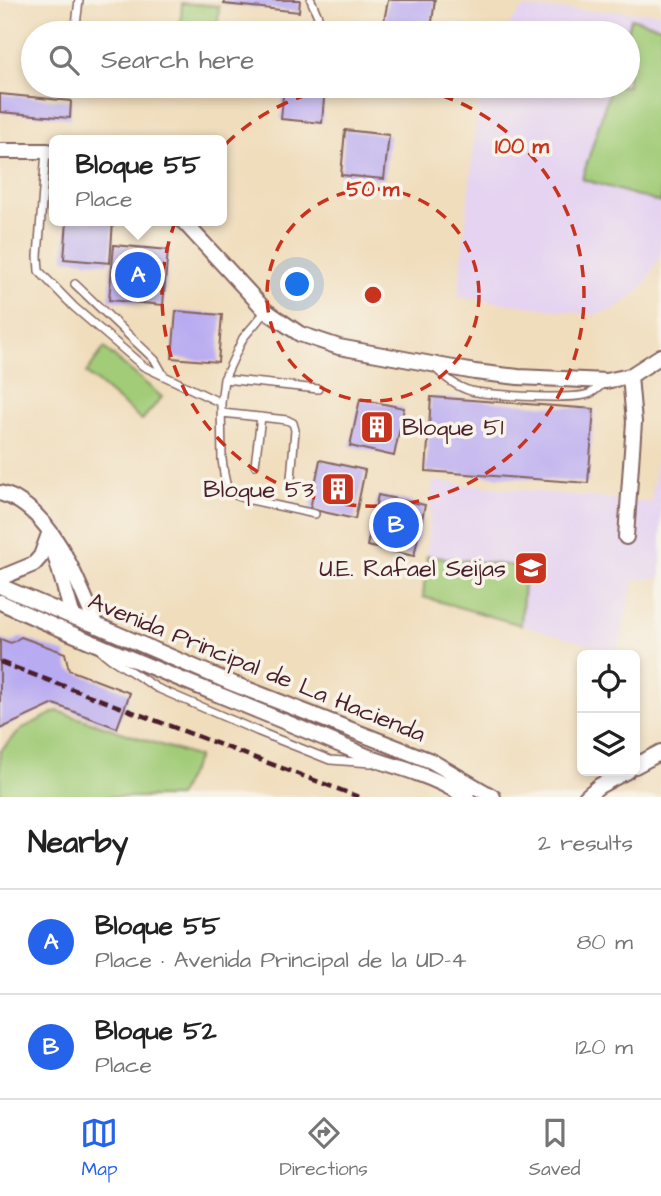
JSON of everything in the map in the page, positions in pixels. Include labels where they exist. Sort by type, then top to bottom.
[{"type":"street","points":[[0,151],[49,152]]},
{"type":"street","points":[[188,226],[266,311],[300,334],[340,347],[518,377],[606,381],[631,376],[661,356]]},
{"type":"street","points":[[626,537],[634,422],[631,376]]},
{"type":"street","points":[[0,493],[19,500],[34,513],[59,544],[97,625],[92,643]]},
{"type":"street","points":[[0,578],[34,564],[41,556],[50,533]]},
{"type":"street","points":[[50,533],[53,552],[73,617],[69,634]]},
{"type":"street","name":"Avenida Principal de La Hacienda","points":[[0,586],[222,679],[431,761],[493,797]]},
{"type":"street","name":"Avenida Principal de La Hacienda","points":[[0,602],[69,634],[297,726],[383,764],[418,773],[467,797]]},
{"type":"street","points":[[640,763],[661,752]]},
{"type":"street","points":[[586,797],[618,776]]},
{"type":"lane","points":[[76,21],[79,0]]},
{"type":"lane","points":[[311,0],[320,21]]},
{"type":"lane","points":[[49,161],[38,257],[39,271],[74,307],[142,366],[221,403]]},
{"type":"lane","points":[[75,284],[155,360],[164,376]]},
{"type":"lane","points":[[266,311],[243,338],[224,379],[221,403],[222,459],[227,488],[246,499],[315,514]]},
{"type":"lane","points":[[224,379],[318,389]]},
{"type":"lane","points":[[222,413],[287,420],[293,423],[295,430],[291,479]]},
{"type":"lane","points":[[255,465],[261,417]]},
{"type":"shaded area","points":[[523,8],[661,13],[661,254],[645,285],[613,310],[594,315],[458,297],[479,98],[640,98],[640,21],[513,21]]},
{"type":"shaded area","name":"U.E. Rafael Seijas","points":[[661,421],[661,578],[634,580],[619,650],[608,650],[423,597],[433,481],[651,503]]},
{"type":"green space","points":[[182,3],[219,6],[218,21],[181,21]]},
{"type":"green space","points":[[631,18],[661,27],[661,203],[582,179],[607,98],[640,98],[640,21],[630,21]]},
{"type":"green space","points":[[104,348],[162,397],[142,420],[86,373]]},
{"type":"green space","points":[[427,556],[525,567],[521,625],[423,597]]},
{"type":"green space","points":[[57,711],[198,757],[178,797],[0,797],[0,751],[23,728]]},
{"type":"building","points":[[224,0],[300,0],[299,12],[224,4]]},
{"type":"building","points":[[388,0],[435,0],[432,21],[384,21]]},
{"type":"building","points":[[0,94],[71,101],[70,118],[0,112]]},
{"type":"building","points":[[283,98],[324,98],[322,123],[281,119]]},
{"type":"building","points":[[345,130],[389,135],[384,179],[341,175]]},
{"type":"building","points":[[67,226],[113,226],[110,263],[64,259]]},
{"type":"building","points":[[114,245],[168,250],[163,305],[109,300]]},
{"type":"building","points":[[176,311],[222,315],[218,362],[172,358]]},
{"type":"building","points":[[431,397],[594,409],[588,483],[426,471]]},
{"type":"building","name":"Bloque 51","points":[[360,399],[404,408],[394,456],[350,446]]},
{"type":"building","name":"Bloque 53","points":[[320,460],[365,470],[355,519],[310,509]]},
{"type":"building","points":[[378,495],[425,505],[414,556],[367,546]]},
{"type":"building","points":[[21,637],[65,653],[69,670],[130,693],[117,728],[54,704],[0,729],[0,639],[11,643]]},
{"type":"railway","points":[[0,662],[359,797]]},
{"type":"place","name":"Bloque 55","points":[[138,275]]},
{"type":"place","name":"Bloque 51","points":[[377,427]]},
{"type":"place","name":"Bloque 53","points":[[338,489]]},
{"type":"place","name":"Bloque 52","points":[[396,525]]},
{"type":"place","name":"U.E. Rafael Seijas","points":[[531,568]]}]
